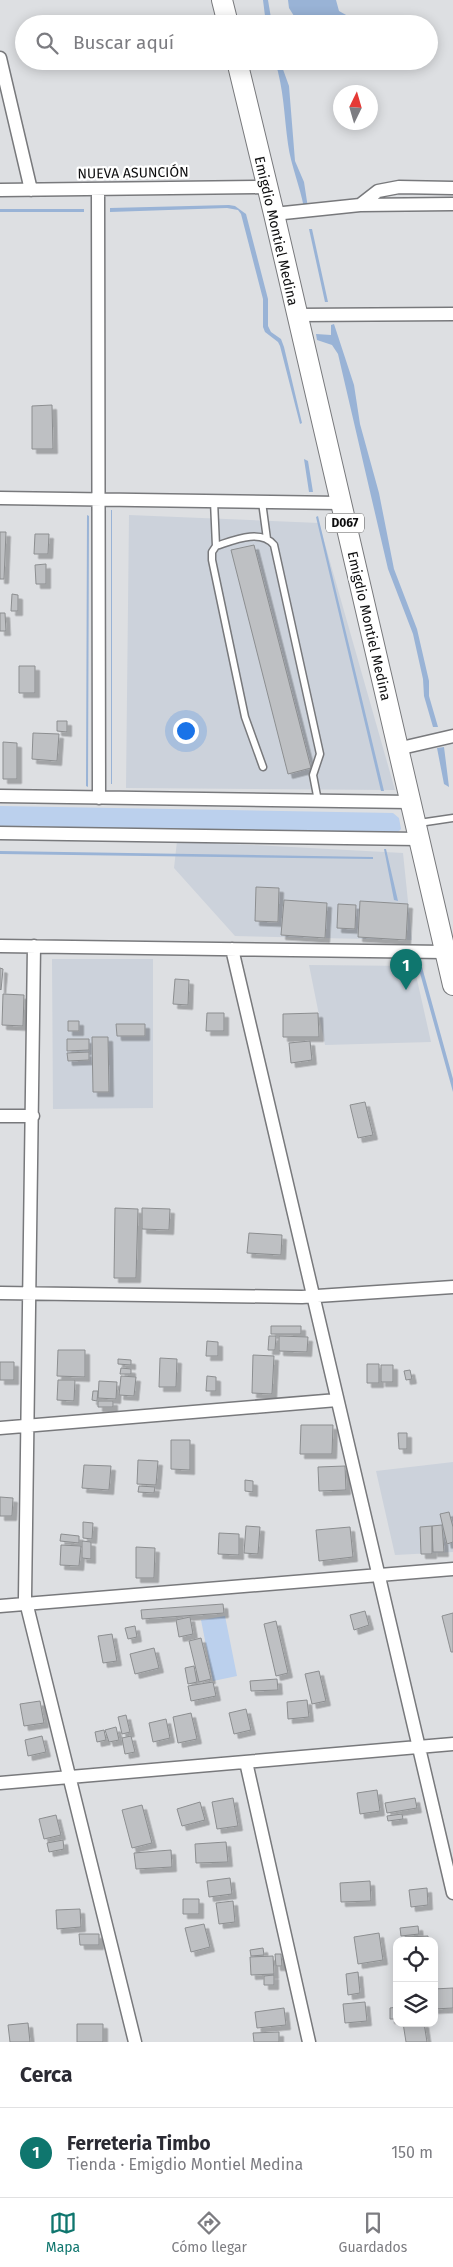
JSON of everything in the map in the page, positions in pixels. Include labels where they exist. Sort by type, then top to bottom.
[{"type":"main road","points":[[222,0],[226,15]]},
{"type":"main road","name":"Emigdio Montiel Medina","points":[[239,70],[397,748],[449,960],[453,986]]},
{"type":"street","points":[[0,58],[31,190]]},
{"type":"street","name":"NUEVA ASUNCIÓN","points":[[0,190],[266,187]]},
{"type":"street","points":[[360,205],[378,192],[399,187],[453,188]]},
{"type":"street","points":[[98,189],[99,798]]},
{"type":"street","points":[[274,214],[360,205],[453,204]]},
{"type":"street","points":[[296,315],[453,314]]},
{"type":"street","points":[[0,498],[340,503]]},
{"type":"street","points":[[397,748],[453,736]]},
{"type":"street","points":[[0,796],[410,802]]},
{"type":"street","points":[[0,832],[417,832]]},
{"type":"street","points":[[0,946],[232,949],[449,960]]},
{"type":"street","points":[[34,946],[26,1604],[135,2042]]},
{"type":"street","points":[[232,949],[453,1893]]},
{"type":"street","points":[[0,1116],[33,1116]]},
{"type":"street","points":[[0,1293],[314,1297],[453,1287]]},
{"type":"street","points":[[0,1428],[338,1400]]},
{"type":"street","points":[[0,1606],[453,1569]]},
{"type":"street","points":[[0,1783],[453,1744]]},
{"type":"street","points":[[246,1762],[308,2042]]},
{"type":"lane","points":[[214,501],[216,546],[212,552],[212,560],[245,717],[263,767]]},
{"type":"lane","points":[[262,502],[266,539]]},
{"type":"lane","points":[[216,546],[240,538],[266,539],[274,545],[320,754],[313,775],[318,801]]},
{"type":"lane","points":[[417,832],[453,818]]},
{"type":"shaded area","points":[[263,0],[268,0],[270,15],[265,15]]},
{"type":"shaded area","points":[[288,0],[336,0],[339,11],[346,15],[293,15],[289,8]]},
{"type":"shaded area","points":[[277,70],[283,70],[289,86],[295,161],[304,182],[308,208],[304,208],[289,152]]},
{"type":"shaded area","points":[[235,206],[246,214],[268,299],[268,326],[271,332],[281,339],[284,347],[302,423],[300,424],[280,346],[278,342],[265,332],[263,327],[263,299],[241,214],[238,210],[227,208],[110,212],[110,208]]},
{"type":"shaded area","points":[[0,209],[84,209],[84,212],[0,212]]},
{"type":"shaded area","points":[[309,229],[312,229],[328,302],[325,302]]},
{"type":"shaded area","points":[[334,324],[354,385],[360,424],[379,493],[394,569],[417,629],[429,681],[429,696],[438,727],[433,727],[424,696],[423,679],[413,634],[388,569],[338,354],[332,345],[317,340],[316,334],[331,335],[331,325]]},
{"type":"shaded area","points":[[304,459],[308,461],[313,492],[309,492]]},
{"type":"shaded area","points":[[112,510],[112,784],[111,784]]},
{"type":"shaded area","points":[[87,515],[89,516],[88,787],[86,786]]},
{"type":"shaded area","points":[[129,515],[319,523],[395,790],[126,788]]},
{"type":"shaded area","points":[[318,516],[384,791],[381,791],[316,517]]},
{"type":"shaded area","points":[[444,747],[449,787],[444,784],[437,748]]},
{"type":"shaded area","points":[[0,806],[393,813],[399,818],[401,829],[397,833],[0,826]]},
{"type":"shaded area","points":[[177,841],[403,853],[412,940],[235,936],[174,868]]},
{"type":"shaded area","points":[[384,849],[386,849],[398,901],[394,900]]},
{"type":"shaded area","points":[[0,851],[373,857],[373,859],[0,854]]},
{"type":"shaded area","points":[[52,959],[153,959],[153,1108],[53,1109]]},
{"type":"shaded area","points":[[309,965],[414,966],[431,1042],[325,1045]]},
{"type":"shaded area","points":[[418,966],[422,967],[453,1079],[453,1092]]},
{"type":"shaded area","points":[[453,1462],[453,1552],[395,1555],[376,1471]]},
{"type":"shaded area","points":[[225,1616],[237,1676],[213,1681],[201,1620]]},
{"type":"building","points":[[52,405],[53,449],[32,449],[32,406]]},
{"type":"building","points":[[0,532],[6,532],[4,579],[0,579]]},
{"type":"building","points":[[35,534],[49,534],[48,554],[34,554]]},
{"type":"building","points":[[254,545],[311,768],[288,774],[231,550]]},
{"type":"building","points":[[46,564],[46,584],[36,584],[35,565]]},
{"type":"building","points":[[12,594],[18,595],[18,611],[11,611]]},
{"type":"building","points":[[0,613],[5,613],[6,631],[0,631]]},
{"type":"building","points":[[19,666],[35,666],[35,693],[19,693]]},
{"type":"building","points":[[57,721],[67,721],[67,732],[57,731]]},
{"type":"building","points":[[33,733],[59,734],[57,761],[32,759]]},
{"type":"building","points":[[3,742],[17,743],[17,779],[3,779]]},
{"type":"building","points":[[256,887],[279,888],[278,922],[255,921]]},
{"type":"building","points":[[284,900],[327,903],[325,938],[281,935]]},
{"type":"building","points":[[360,901],[408,904],[406,940],[358,937]]},
{"type":"building","points":[[338,904],[356,905],[355,929],[337,928]]},
{"type":"building","points":[[0,968],[3,969],[1,990],[0,989]]},
{"type":"building","points":[[175,979],[189,980],[188,1005],[173,1004]]},
{"type":"building","points":[[3,994],[24,995],[23,1026],[2,1025]]},
{"type":"building","points":[[207,1013],[224,1013],[224,1031],[206,1031]]},
{"type":"building","points":[[318,1013],[319,1037],[283,1037],[283,1014]]},
{"type":"building","points":[[68,1021],[79,1021],[79,1031],[68,1031]]},
{"type":"building","points":[[116,1024],[145,1024],[145,1036],[117,1036]]},
{"type":"building","points":[[92,1037],[108,1037],[109,1092],[93,1092]]},
{"type":"building","points":[[67,1039],[89,1039],[89,1050],[67,1051]]},
{"type":"building","points":[[310,1041],[312,1060],[291,1063],[289,1043]]},
{"type":"building","points":[[89,1052],[89,1060],[68,1061],[67,1053]]},
{"type":"building","points":[[365,1102],[373,1135],[358,1138],[350,1105]]},
{"type":"building","points":[[115,1208],[138,1209],[136,1278],[114,1278]]},
{"type":"building","points":[[142,1208],[170,1209],[169,1230],[142,1229]]},
{"type":"building","points":[[249,1233],[282,1235],[281,1255],[247,1253]]},
{"type":"building","points":[[271,1326],[301,1326],[301,1334],[271,1334]]},
{"type":"building","points":[[269,1336],[276,1336],[275,1350],[268,1350]]},
{"type":"building","points":[[279,1336],[308,1337],[307,1352],[279,1351]]},
{"type":"building","points":[[207,1341],[218,1342],[218,1356],[206,1356]]},
{"type":"building","points":[[58,1350],[85,1350],[85,1377],[57,1376]]},
{"type":"building","points":[[253,1355],[274,1356],[272,1394],[252,1393]]},
{"type":"building","points":[[160,1358],[177,1359],[176,1387],[159,1387]]},
{"type":"building","points":[[118,1359],[131,1360],[131,1365],[118,1364]]},
{"type":"building","points":[[0,1362],[14,1362],[14,1380],[0,1380]]},
{"type":"building","points":[[367,1364],[379,1364],[379,1383],[367,1383]]},
{"type":"building","points":[[381,1365],[393,1365],[393,1382],[381,1382]]},
{"type":"building","points":[[121,1368],[131,1369],[131,1374],[120,1374]]},
{"type":"building","points":[[410,1370],[412,1379],[406,1380],[404,1371]]},
{"type":"building","points":[[121,1376],[136,1377],[134,1396],[119,1395]]},
{"type":"building","points":[[207,1376],[216,1377],[216,1391],[206,1391]]},
{"type":"building","points":[[58,1380],[75,1380],[74,1401],[57,1400]]},
{"type":"building","points":[[99,1381],[117,1382],[116,1399],[98,1398]]},
{"type":"building","points":[[93,1391],[98,1391],[97,1401],[92,1400]]},
{"type":"building","points":[[98,1401],[113,1401],[113,1407],[98,1407]]},
{"type":"building","points":[[301,1425],[333,1425],[332,1454],[300,1454]]},
{"type":"building","points":[[398,1433],[407,1433],[407,1449],[399,1449]]},
{"type":"building","points":[[171,1440],[190,1440],[190,1470],[171,1469]]},
{"type":"building","points":[[138,1460],[158,1461],[156,1485],[137,1484]]},
{"type":"building","points":[[84,1465],[111,1466],[109,1490],[82,1488]]},
{"type":"building","points":[[345,1466],[346,1490],[319,1491],[318,1467]]},
{"type":"building","points":[[245,1480],[253,1481],[253,1492],[245,1491]]},
{"type":"building","points":[[139,1486],[155,1487],[154,1493],[138,1492]]},
{"type":"building","points":[[0,1497],[13,1498],[12,1516],[0,1516]]},
{"type":"building","points":[[449,1512],[453,1527],[453,1542],[447,1544],[440,1514]]},
{"type":"building","points":[[83,1522],[93,1523],[92,1539],[83,1538]]},
{"type":"building","points":[[442,1525],[444,1552],[433,1552],[432,1526]]},
{"type":"building","points":[[246,1526],[260,1527],[258,1554],[244,1553]]},
{"type":"building","points":[[432,1526],[432,1554],[421,1554],[420,1527]]},
{"type":"building","points":[[350,1527],[353,1557],[319,1561],[316,1530]]},
{"type":"building","points":[[219,1533],[239,1534],[239,1555],[218,1554]]},
{"type":"building","points":[[61,1534],[79,1536],[79,1543],[60,1541]]},
{"type":"building","points":[[82,1541],[91,1542],[91,1559],[82,1558]]},
{"type":"building","points":[[61,1545],[81,1546],[79,1566],[60,1565]]},
{"type":"building","points":[[136,1547],[155,1548],[154,1578],[136,1578]]},
{"type":"building","points":[[223,1604],[224,1613],[142,1619],[141,1610]]},
{"type":"building","points":[[365,1611],[369,1625],[354,1630],[350,1615]]},
{"type":"building","points":[[453,1613],[453,1652],[451,1652],[442,1616]]},
{"type":"building","points":[[190,1617],[193,1634],[179,1637],[176,1620]]},
{"type":"building","points":[[276,1621],[288,1673],[276,1676],[264,1624]]},
{"type":"building","points":[[135,1626],[137,1637],[128,1639],[125,1628]]},
{"type":"building","points":[[112,1634],[117,1661],[103,1663],[98,1636]]},
{"type":"building","points":[[201,1638],[211,1679],[199,1682],[189,1641]]},
{"type":"building","points":[[154,1648],[159,1668],[135,1674],[130,1654]]},
{"type":"building","points":[[194,1666],[197,1682],[188,1684],[185,1668]]},
{"type":"building","points":[[319,1671],[326,1701],[312,1704],[305,1674]]},
{"type":"building","points":[[277,1679],[278,1690],[251,1691],[250,1681]]},
{"type":"building","points":[[213,1682],[216,1696],[191,1701],[188,1686]]},
{"type":"building","points":[[307,1700],[309,1717],[288,1719],[287,1702]]},
{"type":"building","points":[[40,1701],[44,1723],[24,1726],[20,1704]]},
{"type":"building","points":[[246,1709],[251,1730],[234,1734],[229,1713]]},
{"type":"building","points":[[191,1713],[197,1739],[178,1743],[173,1717]]},
{"type":"building","points":[[126,1715],[130,1732],[122,1734],[118,1717]]},
{"type":"building","points":[[166,1719],[170,1738],[153,1742],[149,1723]]},
{"type":"building","points":[[116,1727],[119,1740],[109,1742],[105,1730]]},
{"type":"building","points":[[104,1730],[106,1740],[97,1742],[95,1732]]},
{"type":"building","points":[[42,1736],[46,1752],[28,1756],[25,1740]]},
{"type":"building","points":[[131,1736],[135,1752],[125,1754],[122,1738]]},
{"type":"building","points":[[377,1790],[380,1811],[360,1814],[357,1793]]},
{"type":"building","points":[[233,1798],[238,1826],[217,1829],[212,1802]]},
{"type":"building","points":[[415,1798],[417,1808],[387,1813],[385,1803]]},
{"type":"building","points":[[200,1802],[205,1820],[182,1826],[177,1809]]},
{"type":"building","points":[[142,1805],[152,1843],[132,1848],[122,1810]]},
{"type":"building","points":[[402,1814],[403,1819],[388,1821],[387,1816]]},
{"type":"building","points":[[56,1815],[61,1835],[44,1839],[39,1819]]},
{"type":"building","points":[[63,1840],[64,1849],[49,1852],[47,1843]]},
{"type":"building","points":[[226,1842],[228,1862],[196,1863],[195,1844]]},
{"type":"building","points":[[171,1850],[172,1867],[136,1869],[134,1853]]},
{"type":"building","points":[[230,1878],[232,1894],[209,1897],[207,1881]]},
{"type":"building","points":[[370,1881],[371,1901],[341,1902],[340,1883]]},
{"type":"building","points":[[427,1888],[428,1905],[411,1907],[409,1890]]},
{"type":"building","points":[[183,1899],[199,1899],[199,1914],[183,1914]]},
{"type":"building","points":[[233,1901],[235,1922],[219,1924],[216,1903]]},
{"type":"building","points":[[80,1909],[81,1927],[57,1929],[56,1910]]},
{"type":"building","points":[[204,1924],[210,1947],[191,1952],[185,1928]]},
{"type":"building","points":[[418,1926],[419,1934],[401,1936],[400,1928]]},
{"type":"building","points":[[379,1933],[383,1960],[358,1964],[354,1937]]},
{"type":"building","points":[[79,1934],[99,1934],[99,1945],[80,1945]]},
{"type":"building","points":[[263,1948],[264,1955],[251,1956],[250,1950]]},
{"type":"building","points":[[275,1954],[281,1954],[282,1966],[276,1966]]},
{"type":"building","points":[[273,1956],[274,1974],[251,1975],[250,1957]]},
{"type":"building","points":[[358,1972],[360,1993],[348,1995],[346,1974]]},
{"type":"building","points":[[274,1975],[274,1985],[264,1985],[264,1976]]},
{"type":"building","points":[[453,1988],[453,2008],[438,2009],[438,1989]]},
{"type":"building","points":[[365,2002],[367,2021],[345,2023],[343,2004]]},
{"type":"building","points":[[284,2008],[286,2025],[257,2028],[255,2012]]},
{"type":"building","points":[[390,2008],[393,2008],[393,2019],[390,2019]]},
{"type":"building","points":[[28,2023],[30,2042],[10,2042],[8,2025]]},
{"type":"building","points":[[77,2024],[103,2024],[103,2042],[77,2042]]},
{"type":"building","points":[[404,2027],[425,2027],[427,2042],[406,2042]]},
{"type":"building","points":[[279,2032],[279,2042],[254,2042],[253,2033]]},
{"type":"place","name":"Ferreteria Timbo","points":[[406,990]]}]
